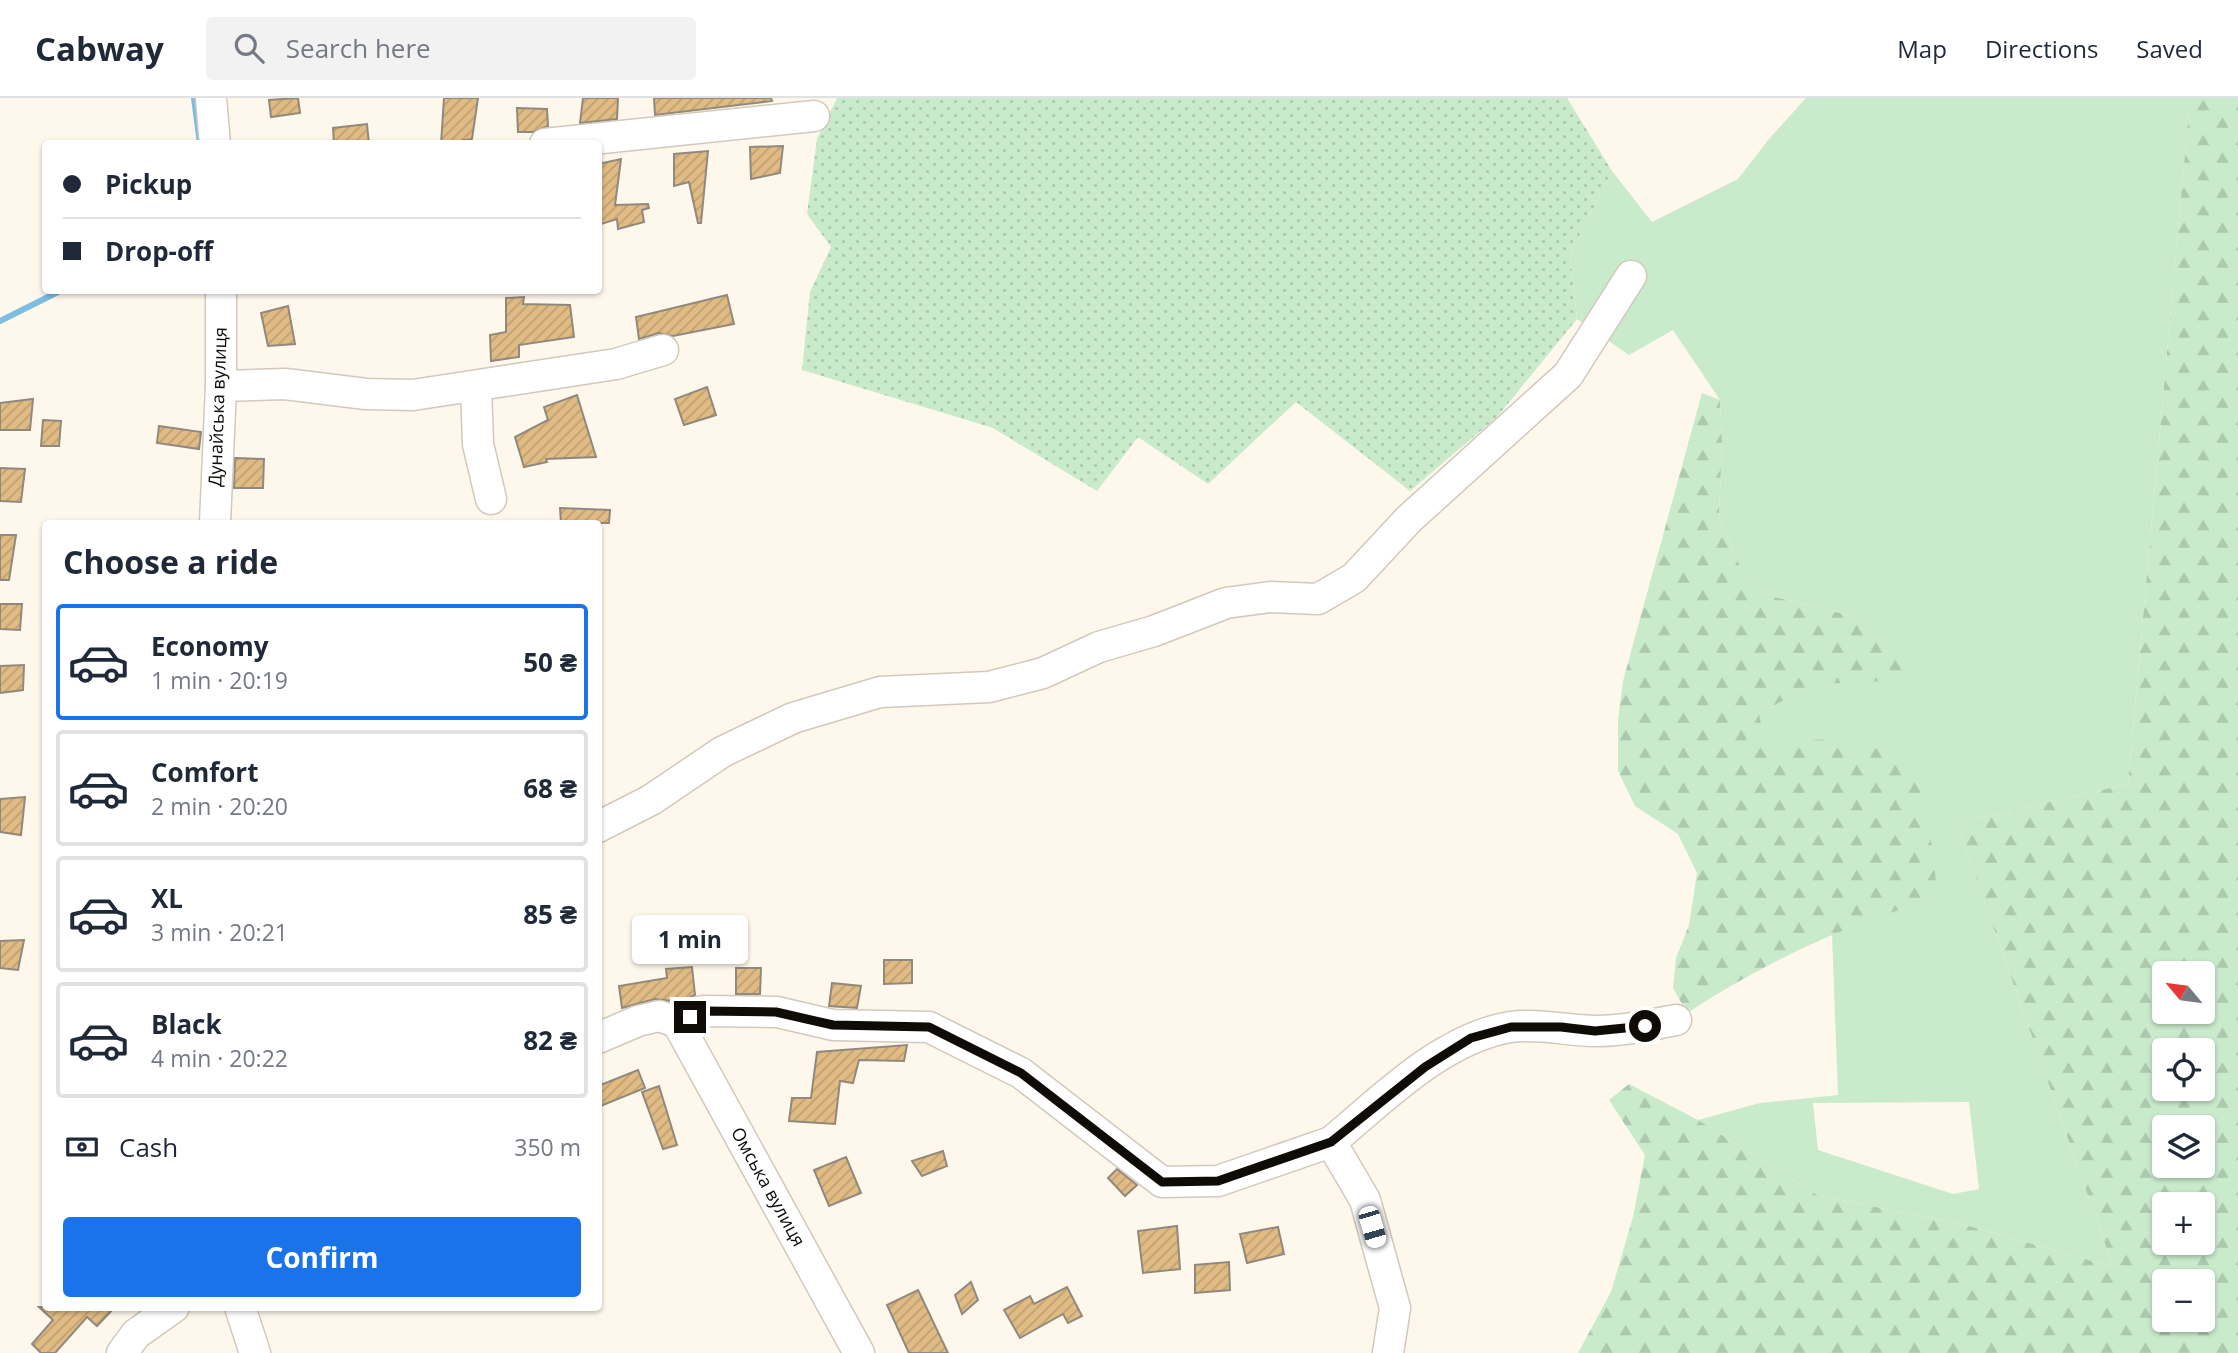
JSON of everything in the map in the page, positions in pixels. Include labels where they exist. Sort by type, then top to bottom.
[{"type":"street","points":[[211,98],[215,140]]},
{"type":"street","points":[[583,140],[814,116]]},
{"type":"street","points":[[602,825],[651,800],[722,752],[793,718],[880,692],[989,687],[1043,673],[1098,647],[1154,631],[1226,603],[1270,597],[1318,600],[1354,579],[1409,519],[1568,375],[1630,276]]},
{"type":"street","name":"Дунайська вулиця","points":[[215,520],[221,386],[221,294]]},
{"type":"street","points":[[221,386],[285,384],[366,394],[413,395],[616,364],[663,350]]},
{"type":"street","points":[[477,387],[478,444],[491,499]]},
{"type":"street","points":[[602,1036],[638,1021],[659,1016],[677,1022],[703,1011],[776,1012],[833,1025],[929,1027],[1021,1073],[1162,1182],[1218,1181],[1331,1142],[1425,1067],[1471,1038],[1511,1027],[1561,1027],[1595,1031],[1676,1020]]},
{"type":"street","name":"Омська вулиця","points":[[677,1022],[859,1353]]},
{"type":"street","points":[[1331,1142],[1365,1200],[1395,1308],[1388,1353]]},
{"type":"street","points":[[122,1353],[136,1334],[168,1311]]},
{"type":"street","points":[[241,1311],[255,1353]]},
{"type":"green space","points":[[837,98],[1567,98],[1612,171],[1570,255],[1577,319],[1497,417],[1410,491],[1296,402],[1208,484],[1138,437],[1097,491],[993,428],[802,370],[810,292],[831,247],[807,214],[817,139]]},
{"type":"green space","points":[[1806,98],[2190,98],[2128,784],[1957,823],[2113,1267],[1969,1226],[1817,1195],[1698,1120],[1760,1103],[1838,1095],[1832,934],[1890,911],[1938,898],[1827,739],[1765,744],[1759,713],[1815,684],[1860,680],[1895,651],[1864,619],[1771,596],[1742,571],[1719,517],[1722,442],[1720,400],[1673,330],[1629,355],[1577,319],[1570,255],[1612,171],[1652,222],[1738,179]],"holes":[[[1969,1102],[1979,1189],[1953,1194],[1818,1150],[1813,1103]]]},
{"type":"green space","points":[[2190,98],[2238,98],[2238,1353],[1578,1353],[1611,1292],[1633,1217],[1645,1155],[1609,1100],[1629,1084],[1698,1120],[1817,1195],[1969,1226],[2113,1267],[1957,823],[2128,784]]},
{"type":"green space","points":[[1702,393],[1720,400],[1722,442],[1719,517],[1742,571],[1771,596],[1864,619],[1895,651],[1918,665],[1910,680],[1816,684],[1759,713],[1765,743],[1827,739],[1893,751],[1925,791],[1938,898],[1872,919],[1808,946],[1746,977],[1687,1013],[1673,988],[1676,958],[1689,925],[1697,873],[1678,834],[1635,806],[1618,771],[1618,720],[1623,681]]},
{"type":"building","points":[[298,98],[300,113],[271,117],[269,100]]},
{"type":"building","points":[[444,98],[478,98],[472,139],[441,140]]},
{"type":"building","points":[[583,98],[618,98],[617,119],[580,123]]},
{"type":"building","points":[[654,98],[771,98],[772,101],[655,115]]},
{"type":"building","points":[[517,108],[547,109],[548,126],[533,132],[518,132]]},
{"type":"building","points":[[367,124],[369,140],[334,140],[333,128]]},
{"type":"building","points":[[783,146],[780,173],[751,179],[750,147]]},
{"type":"building","points":[[708,151],[701,223],[698,223],[689,182],[674,186],[674,154]]},
{"type":"building","points":[[621,159],[615,205],[648,204],[649,208],[642,210],[644,222],[618,229],[617,219],[602,224],[602,163]]},
{"type":"building","points":[[727,295],[734,324],[673,336],[659,333],[639,339],[636,317]]},
{"type":"building","points":[[524,297],[523,304],[570,305],[574,337],[519,345],[519,357],[491,361],[490,335],[506,332],[506,298]]},
{"type":"building","points":[[288,306],[295,344],[268,346],[261,313]]},
{"type":"building","points":[[707,387],[716,415],[684,425],[675,399]]},
{"type":"building","points":[[577,395],[596,457],[546,459],[547,462],[524,467],[515,437],[548,420],[544,407]]},
{"type":"building","points":[[33,399],[30,430],[0,430],[0,403]]},
{"type":"building","points":[[43,420],[61,421],[59,446],[41,446]]},
{"type":"building","points":[[159,426],[201,432],[199,449],[157,443]]},
{"type":"building","points":[[235,458],[264,459],[263,488],[234,488]]},
{"type":"building","points":[[0,468],[25,469],[21,502],[0,501]]},
{"type":"building","points":[[560,508],[610,510],[609,523],[602,523],[602,520],[561,520]]},
{"type":"building","points":[[0,535],[16,535],[9,580],[0,580]]},
{"type":"building","points":[[0,604],[22,604],[20,630],[0,629]]},
{"type":"building","points":[[24,665],[23,690],[0,693],[0,666]]},
{"type":"building","points":[[25,797],[21,835],[0,832],[0,799]]},
{"type":"building","points":[[24,940],[18,970],[0,968],[0,941]]},
{"type":"building","points":[[884,960],[912,960],[912,983],[884,984]]},
{"type":"building","points":[[692,967],[695,995],[681,1002],[655,999],[622,1008],[619,986],[667,978],[666,969]]},
{"type":"building","points":[[736,968],[761,968],[760,994],[736,994]]},
{"type":"building","points":[[832,983],[861,986],[857,1008],[829,1006]]},
{"type":"building","points":[[907,1045],[904,1061],[859,1060],[853,1083],[840,1081],[835,1124],[789,1121],[792,1098],[811,1098],[817,1052]]},
{"type":"building","points":[[638,1070],[645,1088],[602,1105],[602,1084]]},
{"type":"building","points":[[659,1086],[677,1145],[663,1149],[642,1092]]},
{"type":"building","points":[[943,1151],[947,1166],[922,1176],[912,1161]]},
{"type":"building","points":[[846,1157],[861,1193],[829,1206],[814,1170]]},
{"type":"building","points":[[1117,1169],[1137,1185],[1125,1196],[1108,1178]]},
{"type":"building","points":[[1177,1226],[1180,1269],[1143,1273],[1138,1231]]},
{"type":"building","points":[[1278,1227],[1284,1254],[1247,1263],[1240,1234]]},
{"type":"building","points":[[1229,1262],[1230,1290],[1195,1293],[1195,1265]]},
{"type":"building","points":[[971,1282],[978,1300],[962,1314],[955,1295]]},
{"type":"building","points":[[1067,1287],[1082,1316],[1068,1323],[1063,1314],[1020,1338],[1004,1310],[1030,1296],[1034,1304]]},
{"type":"building","points":[[918,1290],[948,1353],[909,1353],[887,1305]]},
{"type":"building","points":[[43,1311],[111,1311],[97,1326],[87,1317],[55,1353],[41,1353],[32,1344],[53,1320]]},
{"type":"waterway","points":[[194,98],[199,140]]},
{"type":"waterway","points":[[0,321],[54,294]]},
{"type":"route","points":[[690,1017],[703,1011],[776,1012],[833,1025],[929,1027],[1021,1073],[1162,1182],[1218,1181],[1331,1142],[1425,1067],[1471,1038],[1511,1027],[1561,1027],[1595,1031],[1645,1026]]}]
